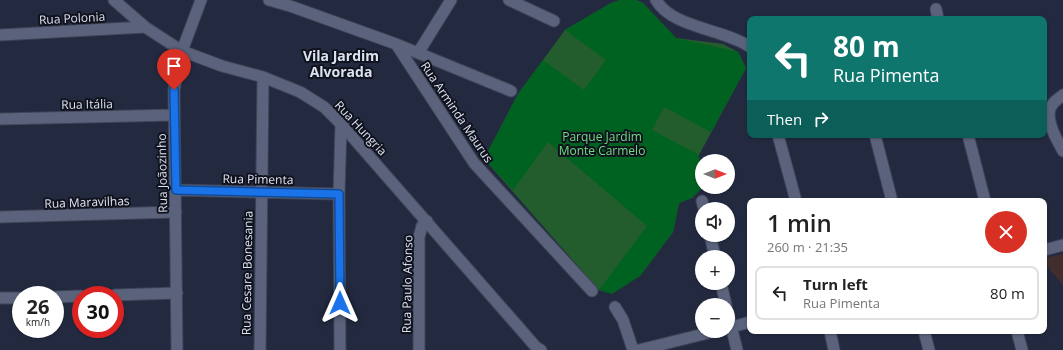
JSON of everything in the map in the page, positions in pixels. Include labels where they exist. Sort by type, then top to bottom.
[{"type":"street","name":"Rua Hungria","points":[[114,0],[145,27],[182,51],[215,64],[263,77],[312,98],[341,124],[538,349]]},
{"type":"street","name":"Rua Joãozinho","points":[[177,350],[174,115],[175,77],[182,51],[201,0]]},
{"type":"street","points":[[269,0],[290,6],[396,44],[511,90]]},
{"type":"street","points":[[418,53],[451,0]]},
{"type":"street","points":[[508,0],[554,21]]},
{"type":"street","points":[[656,0],[662,8],[676,18],[735,39],[747,45]]},
{"type":"street","name":"Rua Polonia","points":[[0,35],[145,27]]},
{"type":"street","name":"Rua Arminda Maurus","points":[[396,44],[474,163],[592,291]]},
{"type":"street","name":"Rua Cesare Bonesania","points":[[260,350],[263,77]]},
{"type":"street","points":[[1059,98],[1050,108],[1050,119],[1055,135],[1063,151]]},
{"type":"street","name":"Rua Itália","points":[[0,119],[174,115]]},
{"type":"street","points":[[340,350],[339,194],[341,124]]},
{"type":"street","points":[[779,138],[795,198]]},
{"type":"street","points":[[876,138],[891,198]]},
{"type":"street","points":[[969,138],[984,198]]},
{"type":"street","name":"Rua Pimenta","points":[[176,190],[339,194]]},
{"type":"street","name":"Rua Maravilhas","points":[[0,218],[176,212]]},
{"type":"street","name":"Rua Paulo Afonso","points":[[419,350],[419,238],[422,226],[427,221]]},
{"type":"street","points":[[1047,249],[1063,245]]},
{"type":"street","points":[[124,295],[177,293]]},
{"type":"street","points":[[0,298],[12,298]]},
{"type":"street","points":[[614,307],[623,320],[633,350]]},
{"type":"street","points":[[735,326],[747,323]]},
{"type":"street","points":[[831,334],[834,350]]},
{"type":"street","points":[[925,334],[929,350]]},
{"type":"street","points":[[1018,334],[1022,350]]},
{"type":"street","points":[[639,350],[695,336]]},
{"type":"street","points":[[733,338],[737,350]]},
{"type":"shaded area","points":[[1063,254],[1063,285],[1047,266],[1047,257]]},
{"type":"green space","name":"Parque Jardim Monte Carmelo","points":[[620,0],[636,0],[643,3],[676,38],[723,44],[738,52],[746,68],[700,154],[695,154],[696,194],[692,198],[679,203],[673,232],[640,276],[609,293],[599,290],[484,159],[518,94],[565,30],[611,3]]},
{"type":"green space","name":"Parque Jardim Monte Carmelo","points":[[620,0],[636,0],[643,3],[676,38],[738,52],[746,68],[711,132],[664,107],[652,130],[697,154],[695,154],[696,194],[692,198],[679,203],[673,232],[640,276],[612,294],[599,290],[647,226],[548,142],[513,190],[484,159],[518,94],[543,60],[584,90],[606,60],[565,30],[611,3]]},
{"type":"district","name":"Vila Jardim Alvorada","points":[[341,64]]},
{"type":"route","points":[[174,90],[176,190],[339,194],[340,303]]}]
